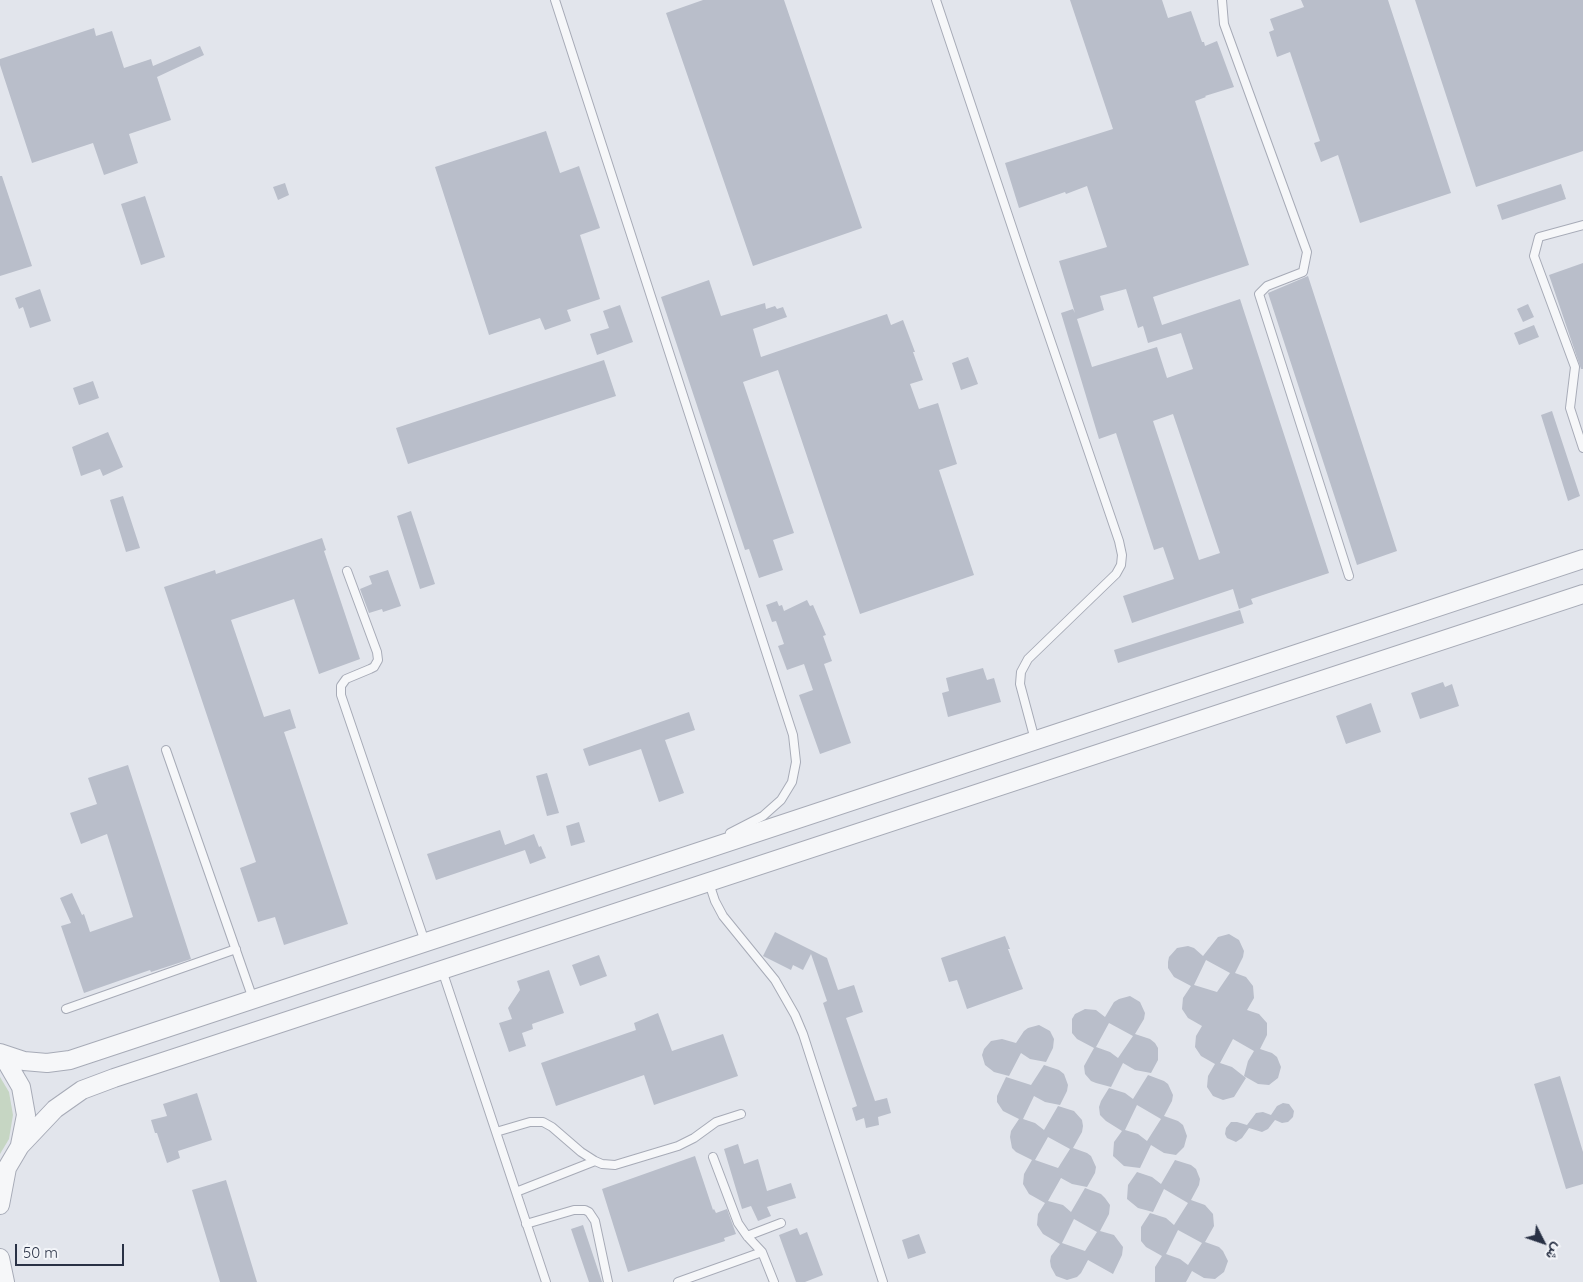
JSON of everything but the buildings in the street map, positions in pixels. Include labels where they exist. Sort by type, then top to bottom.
[{"type":"street","points":[[0,1052],[24,1061],[47,1063],[70,1060],[1583,559]]},
{"type":"street","points":[[0,1205],[4,1171],[20,1146],[55,1109],[82,1090],[1583,594]]},
{"type":"street","points":[[0,1057],[7,1063],[21,1087],[26,1115],[20,1146]]},
{"type":"street","points":[[0,1258],[4,1282]]},
{"type":"street","points":[[0,1278],[4,1282]]},
{"type":"lane","points":[[555,0],[793,735],[796,762],[792,782],[781,800],[763,816],[742,828],[668,861]]},
{"type":"lane","points":[[936,0],[1119,541],[1122,555],[1121,565],[1116,574],[1028,659],[1021,672],[1020,684],[1035,740]]},
{"type":"lane","points":[[1222,0],[1224,24],[1307,252],[1303,272],[1267,286],[1259,294],[1349,576]]},
{"type":"lane","points":[[1583,225],[1539,237],[1534,256],[1576,367],[1570,408],[1583,448]]},
{"type":"lane","points":[[347,571],[379,656],[374,667],[346,679],[341,686],[341,695],[425,942]]},
{"type":"lane","points":[[166,750],[253,999]]},
{"type":"lane","points":[[708,882],[723,916],[775,980],[795,1014],[804,1034],[883,1282]]},
{"type":"lane","points":[[66,1009],[236,949]]},
{"type":"lane","points":[[442,970],[546,1282]]},
{"type":"lane","points":[[496,1132],[530,1122],[543,1122],[552,1127],[581,1152],[595,1161],[609,1165],[622,1164],[678,1146],[694,1138],[716,1122],[741,1114]]},
{"type":"lane","points":[[713,1157],[738,1224],[746,1236],[762,1252],[774,1282]]},
{"type":"lane","points":[[516,1192],[595,1161]]},
{"type":"lane","points":[[526,1224],[574,1210],[589,1212],[595,1221],[608,1282]]},
{"type":"lane","points":[[746,1236],[782,1223]]},
{"type":"lane","points":[[678,1282],[762,1252]]},
{"type":"green space","points":[[0,1077],[9,1092],[13,1115],[9,1139],[0,1154]]}]
